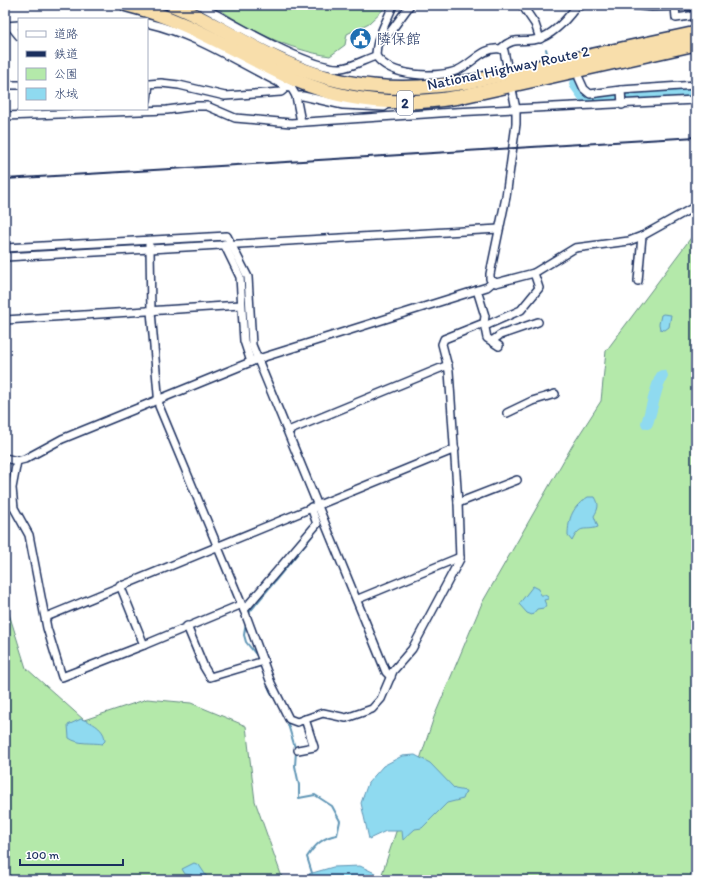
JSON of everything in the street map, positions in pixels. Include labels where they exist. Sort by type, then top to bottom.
[{"type":"highway","name":"National Highway Route 2","points":[[127,5],[162,15],[197,30],[279,72],[324,90],[369,100],[404,103],[459,97],[511,80],[696,33]]},
{"type":"highway","name":"National Highway Route 2","points":[[172,5],[280,60],[314,74],[345,82],[390,88],[442,86],[511,80],[696,44]]},
{"type":"street","points":[[199,5],[286,51],[321,65],[342,68],[376,56]]},
{"type":"street","points":[[393,5],[378,43],[376,56],[380,62],[387,67],[417,75],[438,74],[458,70],[489,49],[501,49],[506,44],[515,40],[540,39],[550,33],[576,7],[582,5]]},
{"type":"street","points":[[378,43],[391,31],[410,5]]},
{"type":"street","points":[[522,5],[535,24],[540,39]]},
{"type":"street","points":[[626,5],[675,7],[696,6]]},
{"type":"street","points":[[675,7],[676,18],[696,15]]},
{"type":"street","points":[[148,20],[200,40],[292,89],[296,96],[301,122]]},
{"type":"street","points":[[8,26],[18,25]]},
{"type":"street","points":[[8,26],[18,35]]},
{"type":"street","points":[[493,282],[490,274],[512,161],[516,124],[516,109],[511,80],[506,56],[501,49]]},
{"type":"street","points":[[579,78],[584,89],[590,94],[696,85]]},
{"type":"street","points":[[148,92],[149,84],[161,82],[225,96],[281,92],[287,87]]},
{"type":"street","points":[[5,85],[18,85]]},
{"type":"street","points":[[621,91],[622,104]]},
{"type":"street","points":[[296,96],[304,96],[343,105],[366,107],[388,106],[404,103]]},
{"type":"street","points":[[5,116],[75,111],[167,110],[206,106],[235,118],[301,122],[696,100]]},
{"type":"street","points":[[5,458],[17,461],[31,457],[58,441],[255,360],[487,287],[493,282],[501,283],[534,273],[574,248],[616,244],[642,236],[696,206]]},
{"type":"street","points":[[5,257],[149,246],[232,244],[498,229]]},
{"type":"street","points":[[5,248],[227,236],[248,277],[250,333],[255,360]]},
{"type":"street","points":[[638,281],[642,236]]},
{"type":"street","points":[[224,244],[240,277],[244,342],[255,360],[288,431],[315,506],[358,599],[386,672],[391,677]]},
{"type":"street","points":[[149,246],[151,311],[158,400],[242,608],[261,662],[289,719],[297,722],[305,718],[322,714],[346,718],[372,709],[381,698],[393,671],[412,649],[460,557],[455,449],[448,364],[442,347],[442,341],[521,310],[539,288],[534,273]]},
{"type":"street","points":[[477,290],[485,316],[484,325],[487,338],[499,346]]},
{"type":"street","points":[[5,320],[241,305]]},
{"type":"street","points":[[492,341],[500,335],[538,322]]},
{"type":"street","points":[[288,431],[448,364]]},
{"type":"street","points":[[507,413],[532,401],[555,394]]},
{"type":"street","points":[[46,617],[120,585],[157,572],[455,449]]},
{"type":"street","points":[[17,461],[12,488],[14,508],[29,535],[53,650],[62,677],[188,626],[242,608],[317,524],[315,506]]},
{"type":"street","points":[[458,503],[517,480]]},
{"type":"street","points":[[358,599],[460,557]]},
{"type":"street","points":[[120,585],[144,645]]},
{"type":"street","points":[[188,626],[204,667],[210,677],[261,662]]},
{"type":"street","points":[[298,750],[314,747],[305,718]]},
{"type":"green space","points":[[213,5],[388,5],[369,23],[347,34],[345,45],[330,56],[283,44],[254,30]]},
{"type":"green space","points":[[696,231],[696,880],[380,880],[434,717],[482,603],[572,446],[601,401],[606,351]]},
{"type":"green space","points":[[5,601],[26,668],[84,720],[147,699],[191,703],[246,726],[255,801],[283,880],[5,880]]},
{"type":"water","points":[[661,315],[671,315],[669,327],[665,330],[660,329],[659,324]]},
{"type":"water","points":[[588,497],[595,497],[598,502],[594,516],[598,527],[580,530],[572,541],[568,536],[570,518],[579,504]]},
{"type":"water","points":[[533,586],[539,589],[540,595],[545,595],[548,599],[544,600],[546,605],[544,608],[537,609],[532,615],[527,613],[519,604]]},
{"type":"water","points":[[81,719],[93,724],[103,733],[105,741],[102,744],[81,742],[69,738],[68,725]]},
{"type":"water","points":[[415,755],[430,763],[455,789],[466,791],[463,799],[447,803],[422,828],[415,829],[403,840],[402,831],[386,831],[369,839],[361,803],[368,783],[383,766],[402,756]]},
{"type":"water","points":[[194,863],[199,865],[209,880],[196,880],[192,875],[185,874],[182,869]]},
{"type":"water","points":[[360,866],[375,873],[383,880],[311,880],[309,874],[333,867]]},
{"type":"waterway","points":[[527,5],[531,12]]},
{"type":"waterway","points":[[546,49],[547,53]]},
{"type":"waterway","points":[[575,84],[585,98],[696,92]]},
{"type":"waterway","points":[[5,252],[226,241]]},
{"type":"waterway","points":[[647,423],[658,384],[662,376]]},
{"type":"waterway","points":[[317,514],[321,524],[319,526]]},
{"type":"waterway","points":[[248,614],[312,536]]},
{"type":"waterway","points":[[246,623],[244,635],[246,642],[258,657],[270,691],[276,700]]},
{"type":"waterway","points":[[287,721],[296,751],[295,766],[299,785],[299,798],[315,795],[332,806],[340,821],[337,835],[320,842],[307,857],[312,873]]},
{"type":"railway","points":[[5,179],[696,137]]},
{"type":"place","name":"隣保館","points":[[361,39]]}]
